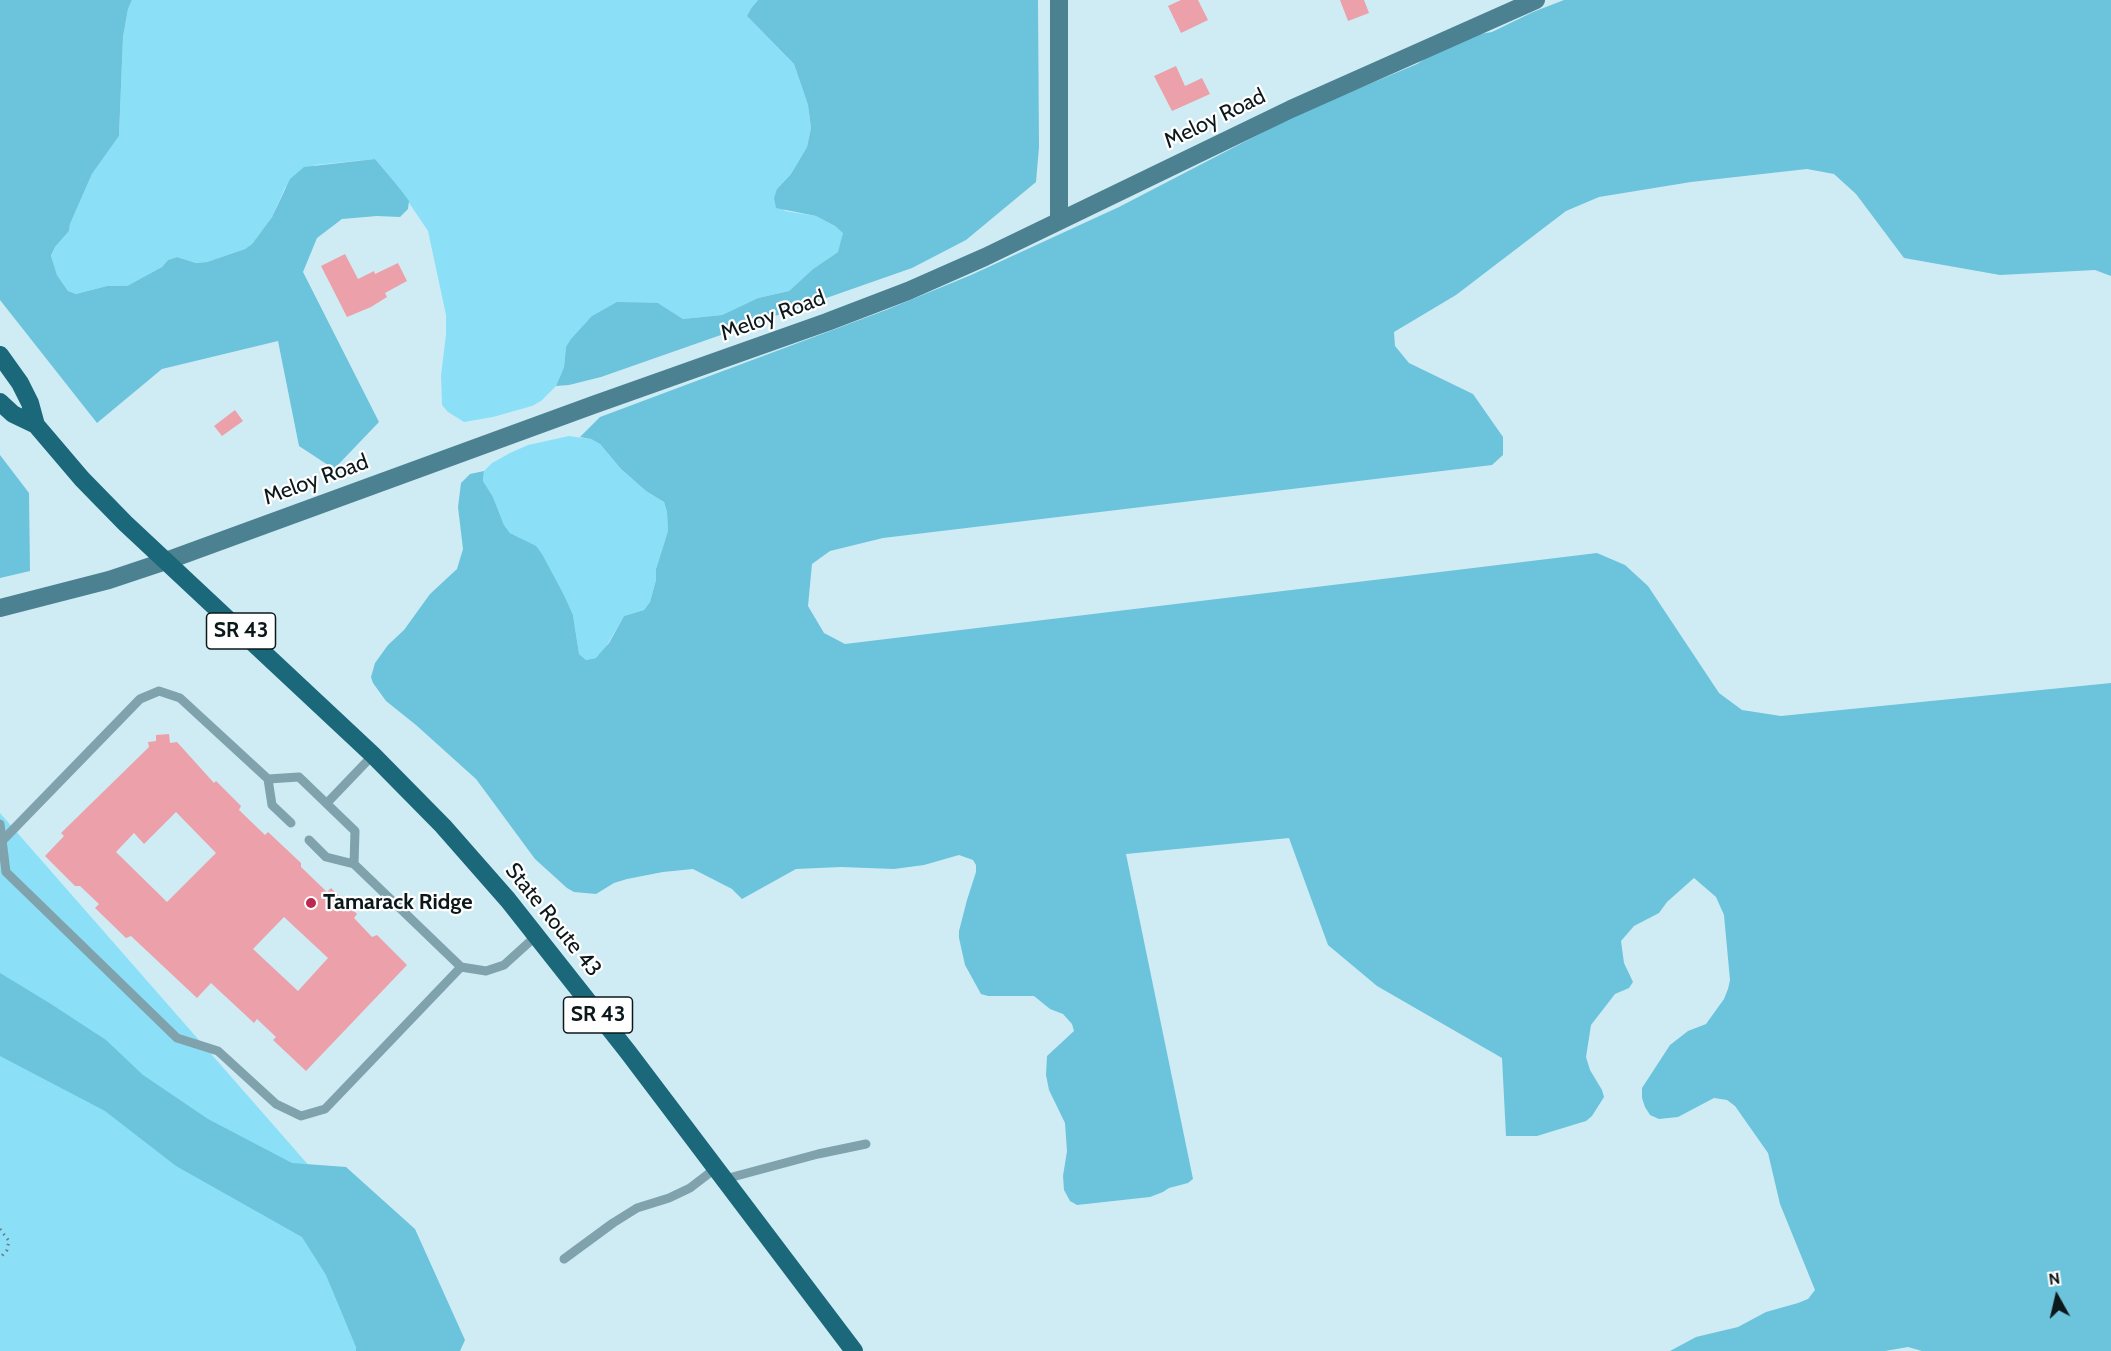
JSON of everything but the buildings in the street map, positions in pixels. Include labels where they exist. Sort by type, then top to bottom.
[{"type":"main road","name":"SR 43","points":[[0,355],[20,383],[30,403],[36,425]]},
{"type":"main road","name":"SR 43","points":[[0,402],[13,414],[36,425],[118,516],[166,561]]},
{"type":"main road","name":"State Route 43","points":[[166,561],[373,755],[443,826],[508,900],[854,1351]]},
{"type":"street","points":[[1059,0],[1059,220]]},
{"type":"street","name":"Meloy Road","points":[[0,608],[109,580],[166,561],[827,322],[918,286],[985,257],[1291,109],[1536,0]]},
{"type":"lane","points":[[2,841],[140,699],[159,692],[180,698],[268,779],[272,805],[291,823]]},
{"type":"lane","points":[[327,804],[373,755]]},
{"type":"lane","points":[[268,779],[299,777],[355,831],[354,864]]},
{"type":"lane","points":[[0,825],[6,872],[177,1038],[218,1051],[276,1104],[301,1116],[326,1109],[461,967]]},
{"type":"lane","points":[[309,840],[326,857],[354,864],[461,967],[486,971],[504,965],[536,936]]},
{"type":"lane","points":[[564,1260],[629,1213],[669,1198],[720,1174],[866,1144]]},
{"type":"path","points":[[0,1229],[9,1240],[7,1250],[0,1258]]},
{"type":"shaded area","points":[[0,0],[132,0],[123,37],[119,136],[92,174],[69,231],[55,247],[51,256],[57,275],[68,291],[76,294],[107,286],[127,286],[162,267],[168,260],[177,257],[196,263],[207,262],[245,249],[252,244],[272,217],[290,179],[304,167],[375,159],[409,201],[408,209],[400,217],[342,219],[317,238],[303,272],[379,422],[334,469],[299,446],[278,341],[162,369],[97,423],[0,300]]},
{"type":"shaded area","points":[[132,0],[758,0],[748,17],[794,64],[808,105],[811,128],[807,147],[791,174],[777,189],[785,211],[816,216],[835,226],[843,232],[842,243],[838,252],[813,269],[789,291],[758,298],[722,315],[683,319],[658,303],[566,347],[564,367],[556,386],[541,401],[532,406],[493,417],[464,422],[448,412],[442,405],[441,376],[446,315],[428,231],[397,185],[375,159],[315,165],[285,188],[272,217],[252,244],[245,249],[207,262],[196,263],[177,257],[168,260],[162,267],[127,286],[107,286],[76,294],[68,291],[57,275],[51,257],[55,247],[69,231],[92,174],[119,136],[123,37]]},
{"type":"shaded area","points":[[758,0],[1038,0],[1039,147],[1036,182],[966,240],[912,268],[601,377],[556,386],[564,367],[566,347],[571,339],[592,316],[617,302],[658,303],[683,319],[722,315],[758,298],[789,291],[813,269],[838,252],[843,233],[835,226],[816,216],[776,208],[774,198],[777,189],[791,174],[807,147],[811,128],[808,105],[794,64],[747,16]]},
{"type":"shaded area","points":[[1564,0],[2111,0],[2111,276],[2095,270],[2000,275],[1904,258],[1856,194],[1834,174],[1807,169],[1691,182],[1599,197],[1566,211],[1456,295],[1394,332],[1395,346],[1409,363],[1473,394],[1503,437],[1503,455],[1492,465],[883,538],[830,551],[812,564],[808,606],[824,633],[845,644],[1597,553],[1625,565],[1648,586],[1719,693],[1742,710],[1781,716],[2111,683],[2111,1351],[1922,1351],[1908,1347],[1885,1351],[1670,1351],[1696,1337],[1738,1327],[1766,1312],[1808,1299],[1815,1290],[1780,1204],[1768,1153],[1735,1106],[1727,1100],[1714,1098],[1678,1117],[1659,1119],[1650,1115],[1642,1098],[1642,1088],[1670,1045],[1688,1031],[1706,1024],[1724,999],[1728,989],[1730,980],[1724,915],[1716,897],[1694,878],[1667,902],[1659,913],[1634,926],[1621,941],[1624,963],[1633,982],[1629,988],[1615,994],[1591,1025],[1586,1057],[1604,1097],[1592,1116],[1586,1121],[1537,1136],[1506,1136],[1502,1058],[1377,986],[1328,945],[1289,838],[1126,854],[1193,1179],[1150,1197],[1077,1205],[1070,1201],[1064,1190],[1063,1176],[1067,1151],[1065,1123],[1049,1090],[1046,1075],[1047,1056],[1074,1031],[1072,1024],[1063,1014],[1050,1009],[1034,996],[981,994],[965,965],[959,938],[976,872],[973,860],[959,855],[924,865],[894,869],[841,867],[796,869],[742,899],[732,889],[693,869],[627,879],[614,883],[596,894],[574,892],[535,859],[476,779],[386,701],[373,683],[371,677],[375,663],[388,645],[404,630],[430,594],[457,569],[463,549],[458,507],[461,483],[470,474],[484,471],[483,481],[493,497],[504,525],[510,533],[536,546],[542,554],[573,615],[579,654],[586,660],[596,658],[609,643],[624,616],[644,610],[650,602],[656,580],[656,569],[668,531],[664,502],[646,491],[621,469],[600,444],[580,437],[600,417],[886,310],[971,275],[1119,207],[1298,114],[1417,64],[1434,53],[1480,34],[1492,32]]},
{"type":"shaded area","points":[[569,436],[591,439],[600,444],[621,469],[646,491],[664,502],[667,512],[668,531],[656,569],[656,580],[650,602],[644,610],[624,616],[603,652],[596,658],[586,660],[579,654],[573,615],[565,597],[555,580],[520,538],[510,533],[504,525],[493,497],[483,481],[484,471],[492,463],[510,453],[528,445]]},
{"type":"shaded area","points":[[0,455],[29,493],[30,571],[0,578]]},
{"type":"shaded area","points":[[0,813],[439,1314],[416,1351],[0,1351]]},
{"type":"shaded area","points":[[0,973],[106,1040],[143,1075],[208,1119],[292,1163],[346,1167],[415,1229],[465,1340],[460,1351],[356,1351],[326,1275],[302,1237],[176,1166],[105,1111],[0,1056]]},
{"type":"place","name":"Tamarack Ridge","points":[[311,903]]}]
